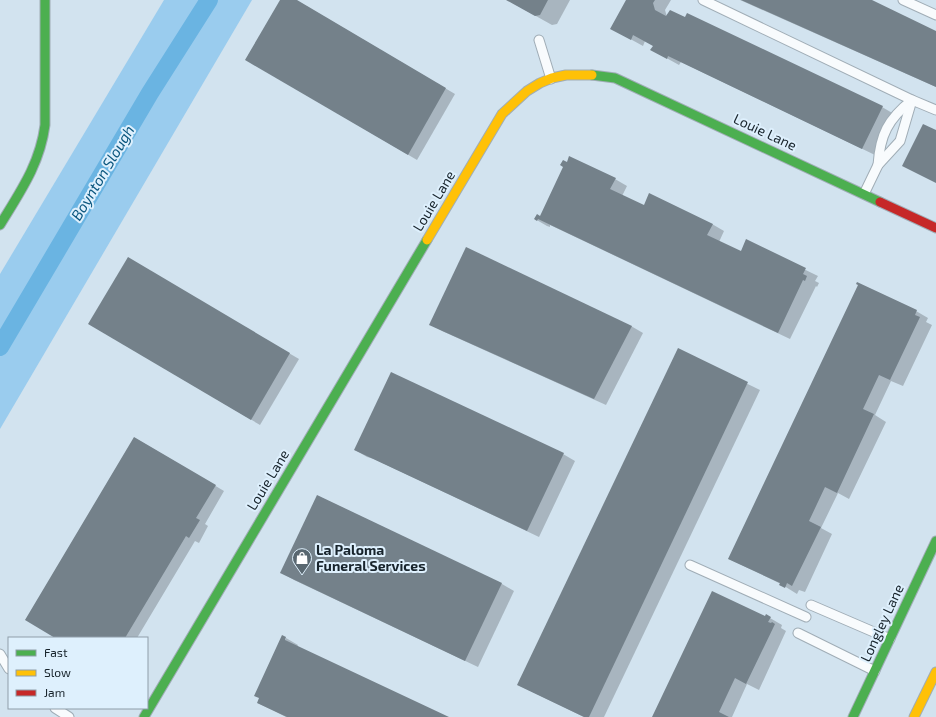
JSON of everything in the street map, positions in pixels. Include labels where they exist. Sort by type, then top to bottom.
[{"type":"street","points":[[0,225],[34,168],[43,145],[45,125],[45,0]]},
{"type":"street","name":"Louie Lane","points":[[144,717],[502,114],[522,94],[533,86],[551,78],[574,73],[595,73],[615,78],[936,228]]},
{"type":"street","name":"Longley Lane","points":[[853,717],[936,540]]},
{"type":"street","points":[[914,717],[936,672]]},
{"type":"lane","points":[[703,0],[912,100],[936,110]]},
{"type":"lane","points":[[903,0],[936,16]]},
{"type":"lane","points":[[539,40],[551,78]]},
{"type":"lane","points":[[864,194],[878,165],[900,141],[912,100]]},
{"type":"lane","points":[[878,165],[883,133],[902,108],[912,100]]},
{"type":"lane","points":[[690,565],[806,616]]},
{"type":"lane","points":[[811,605],[890,639]]},
{"type":"lane","points":[[798,633],[875,671]]},
{"type":"lane","points":[[0,654],[8,667]]},
{"type":"lane","points":[[57,709],[69,717]]},
{"type":"shaded area","points":[[164,0],[252,0],[0,429],[0,274]]},
{"type":"building","points":[[280,0],[297,0],[446,88],[408,155],[245,60]]},
{"type":"building","points":[[506,0],[548,0],[540,15],[535,16]]},
{"type":"building","points":[[626,0],[655,0],[653,3],[655,10],[666,16],[670,10],[685,17],[687,13],[883,106],[862,149],[668,56],[667,59],[650,50],[653,46],[633,35],[631,40],[610,29]]},
{"type":"building","points":[[741,0],[872,0],[936,31],[936,87]]},
{"type":"building","points":[[923,124],[936,130],[936,183],[902,166]]},
{"type":"building","points":[[569,156],[616,178],[610,189],[644,205],[649,193],[713,224],[707,235],[741,251],[746,239],[806,268],[803,274],[807,276],[805,281],[803,280],[778,333],[538,219],[537,221],[534,219],[537,214],[540,216],[563,167],[560,165],[563,160],[567,162]]},
{"type":"building","points":[[466,247],[632,326],[594,399],[429,325]]},
{"type":"building","points":[[128,257],[290,353],[251,420],[88,324]]},
{"type":"building","points":[[857,282],[917,310],[915,315],[920,317],[890,380],[879,375],[863,409],[874,414],[837,493],[825,487],[809,521],[821,527],[792,586],[787,583],[785,588],[779,585],[780,583],[728,559],[858,285],[856,284]]},
{"type":"building","points":[[678,348],[748,382],[589,717],[584,717],[517,685]]},
{"type":"building","points":[[391,372],[564,453],[527,531],[354,450]]},
{"type":"building","points":[[134,437],[216,485],[196,518],[200,520],[189,538],[186,536],[126,637],[53,637],[25,620]]},
{"type":"building","points":[[317,495],[502,583],[465,661],[280,573]]},
{"type":"building","points":[[712,591],[765,616],[766,614],[771,617],[768,622],[775,624],[746,684],[735,678],[719,712],[729,717],[652,717]]},
{"type":"building","points":[[282,635],[286,637],[285,640],[449,717],[287,717],[257,703],[259,698],[254,696]]},
{"type":"waterway","name":"Boynton Slough","points":[[0,347],[150,93],[209,0]]},
{"type":"traffic: fast","points":[[0,225],[15,201],[34,165],[39,152],[45,125],[45,0]]},
{"type":"traffic: fast","points":[[592,75],[615,78],[880,202]]},
{"type":"traffic: fast","points":[[144,717],[427,240]]},
{"type":"traffic: fast","points":[[853,717],[936,541]]},
{"type":"traffic: slow","points":[[427,240],[502,114],[527,91],[540,83],[552,78],[566,75],[592,75]]},
{"type":"traffic: slow","points":[[914,717],[936,672]]},
{"type":"traffic: jam","points":[[880,202],[936,228]]},
{"type":"place","name":"La Paloma Funeral Services","points":[[302,575]]}]
